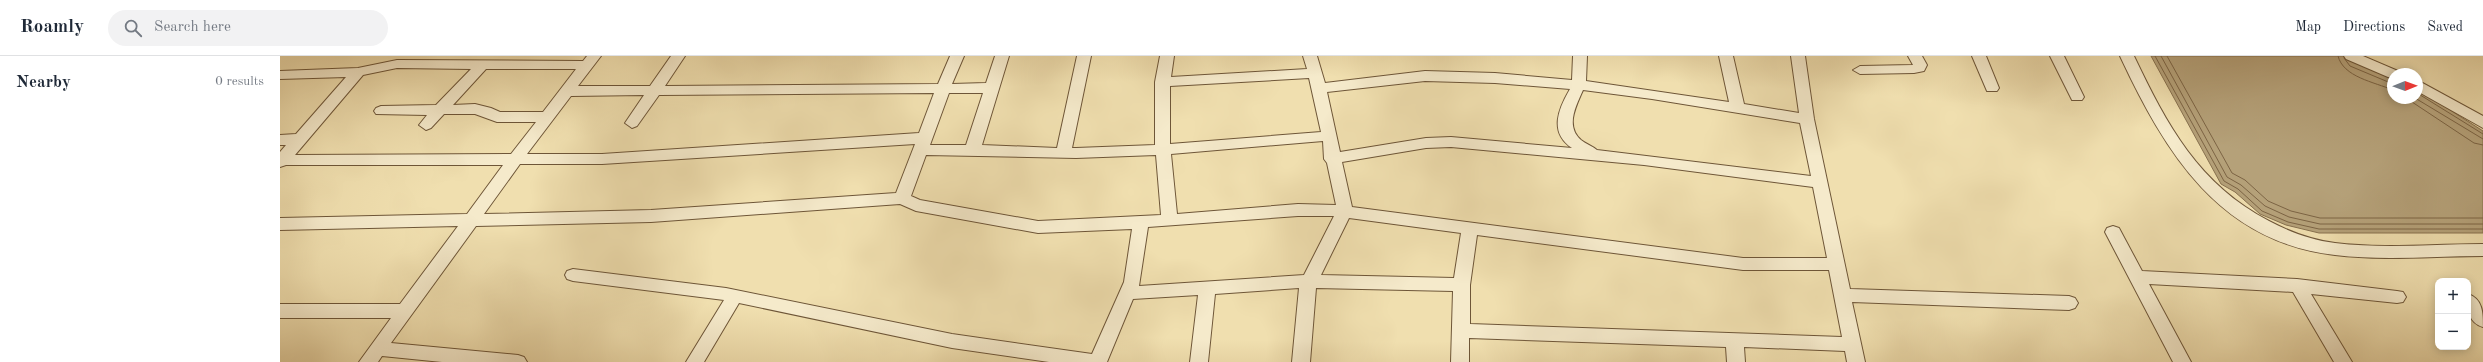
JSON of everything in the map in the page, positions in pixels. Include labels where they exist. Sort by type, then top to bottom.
[{"type":"street","points":[[632,123],[678,56]]},
{"type":"street","points":[[902,198],[924,144],[942,88],[957,56]]},
{"type":"street","points":[[973,148],[1002,56]]},
{"type":"street","points":[[1064,152],[1084,56]]},
{"type":"street","points":[[1167,56],[1162,82],[1164,149],[1169,219]]},
{"type":"street","points":[[1301,362],[1306,292],[1309,281],[1345,211],[1332,159],[1317,80],[1310,56]]},
{"type":"street","points":[[1580,56],[1579,85],[1566,110],[1565,128],[1575,144],[1594,155]]},
{"type":"street","points":[[1726,56],[1737,107]]},
{"type":"street","points":[[1798,56],[1807,119],[1841,295],[1856,362],[1861,362]]},
{"type":"street","points":[[1860,70],[1919,68],[1920,65],[1915,56]]},
{"type":"street","points":[[1979,56],[1992,88]]},
{"type":"street","points":[[2057,56],[2077,97]]},
{"type":"street","points":[[2127,56],[2161,125],[2188,166],[2210,187],[2250,218],[2267,229],[2306,243],[2333,249],[2483,250]]},
{"type":"street","points":[[2351,56],[2368,59],[2387,70]]},
{"type":"street","points":[[280,75],[358,72],[397,64],[483,64],[590,61]]},
{"type":"street","points":[[373,355],[516,158],[590,61]]},
{"type":"street","points":[[426,125],[483,64]]},
{"type":"street","points":[[281,161],[358,72]]},
{"type":"street","points":[[1162,82],[1233,76],[1317,80],[1453,76],[1579,85],[1737,107],[1807,119]]},
{"type":"street","points":[[567,91],[654,89],[992,88]]},
{"type":"street","points":[[2423,88],[2465,110],[2483,123]]},
{"type":"street","points":[[381,111],[475,109],[486,111],[497,117],[547,117]]},
{"type":"street","points":[[281,161],[516,158],[602,159],[924,144],[1064,152],[1164,149],[1328,136]]},
{"type":"street","points":[[280,140],[300,139]]},
{"type":"street","points":[[1332,159],[1426,143],[1451,142],[1594,155],[1820,183]]},
{"type":"street","points":[[280,224],[651,216],[902,198],[916,205],[1038,226],[1090,226],[1298,210],[1345,211],[1742,264],[1835,264]]},
{"type":"street","points":[[573,276],[735,296],[952,341],[1098,362],[1129,293],[1141,222]]},
{"type":"street","points":[[1460,362],[1462,285],[1470,228]]},
{"type":"street","points":[[2113,232],[2182,362]]},
{"type":"street","points":[[2136,276],[2297,285],[2397,297]]},
{"type":"street","points":[[1129,293],[1309,281],[1462,285]]},
{"type":"street","points":[[2297,285],[2343,362]]},
{"type":"street","points":[[1199,362],[1207,288]]},
{"type":"street","points":[[1841,295],[2069,303]]},
{"type":"street","points":[[695,362],[735,296]]},
{"type":"street","points":[[2471,305],[2483,320]]},
{"type":"street","points":[[280,311],[405,311]]},
{"type":"street","points":[[1462,331],[1852,344]]},
{"type":"street","points":[[1734,340],[1736,362]]},
{"type":"street","points":[[373,355],[518,362]]},
{"type":"water","points":[[2151,56],[2345,56],[2387,73],[2387,104],[2423,104],[2423,93],[2483,131],[2483,233],[2319,233],[2286,225],[2260,214],[2235,192],[2221,184]]}]
